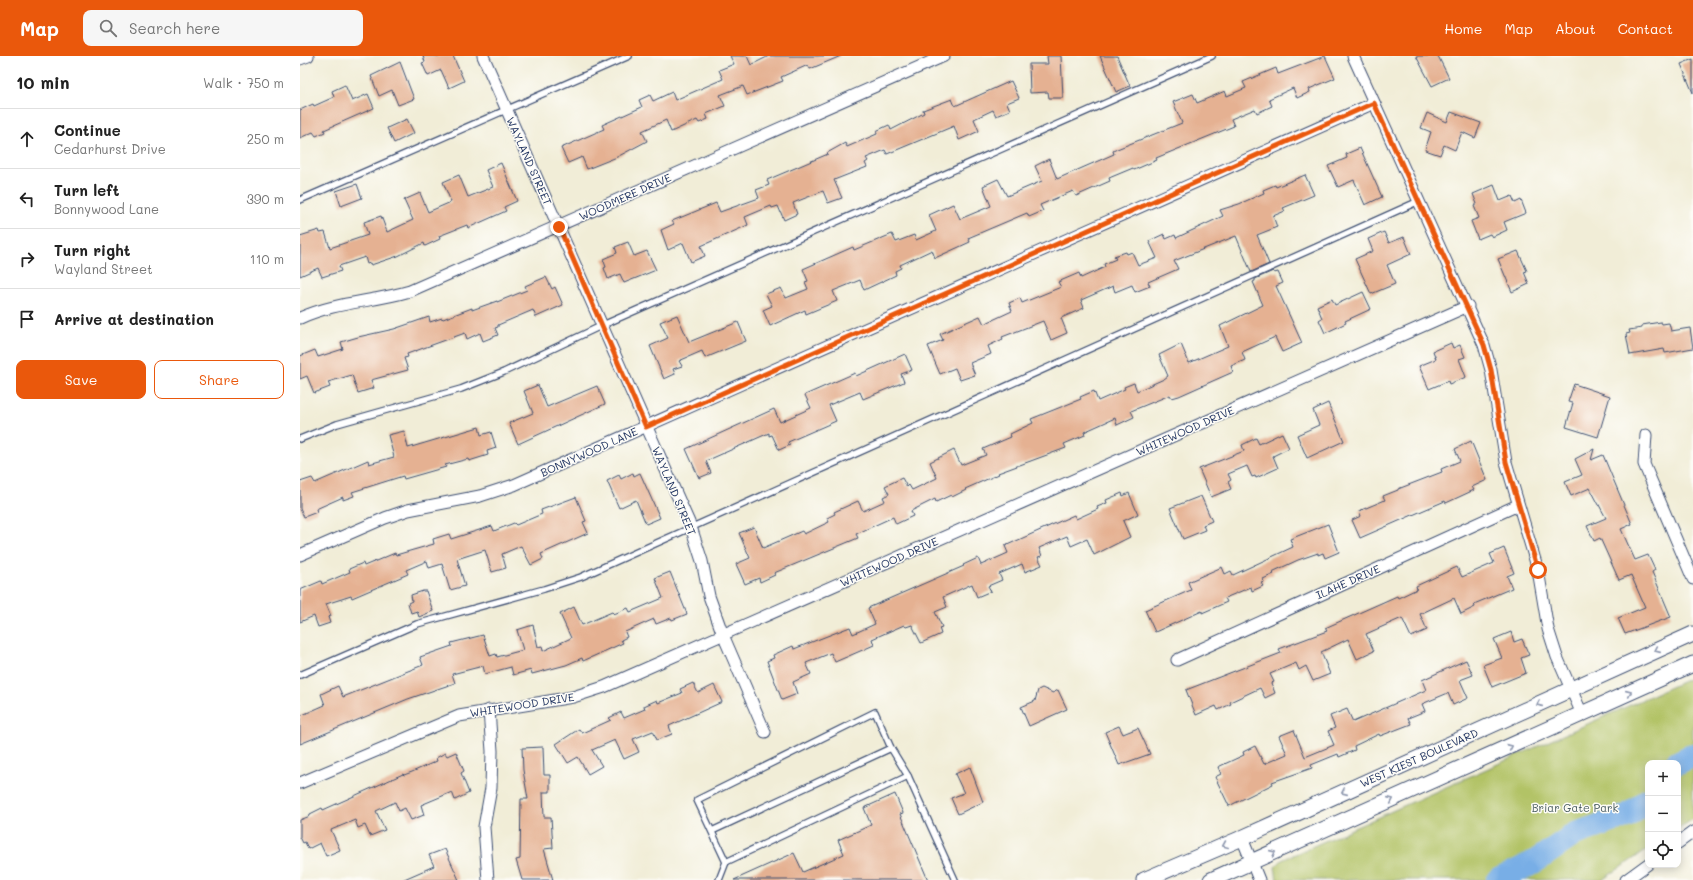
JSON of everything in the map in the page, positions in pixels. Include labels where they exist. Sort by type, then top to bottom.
[{"type":"main road","name":"WEST KIEST BOULEVARD","points":[[1144,880],[1242,838],[1693,634]]},
{"type":"main road","points":[[1211,880],[1693,664]]},
{"type":"street","points":[[300,59],[308,56]]},
{"type":"street","name":"WAYLAND STREET","points":[[483,56],[691,527],[702,561],[709,596],[723,635],[765,732]]},
{"type":"street","name":"WOODMERE DRIVE","points":[[300,318],[332,306],[389,297],[410,291],[559,227],[944,56]]},
{"type":"street","points":[[1353,56],[1468,306],[1484,345],[1491,370],[1506,462],[1538,570],[1548,628],[1557,657],[1582,714]]},
{"type":"street","name":"BONNYWOOD LANE","points":[[300,555],[385,518],[408,510],[480,496],[514,485],[1374,103]]},
{"type":"street","name":"WHITEWOOD DRIVE","points":[[300,783],[429,727],[459,716],[489,710],[573,698],[604,687],[1468,306]]},
{"type":"street","points":[[1646,436],[1644,464],[1693,579]]},
{"type":"street","name":"ILAHE DRIVE","points":[[1178,660],[1518,505]]},
{"type":"street","points":[[488,880],[484,827],[491,788],[492,751],[489,710]]},
{"type":"street","points":[[1681,841],[1693,832]]},
{"type":"street","points":[[1242,838],[1259,880]]},
{"type":"street","points":[[1626,880],[1645,866]]},
{"type":"lane","points":[[300,200],[629,56]]},
{"type":"lane","points":[[300,439],[337,424],[460,388],[504,372],[602,325],[1212,56]]},
{"type":"lane","points":[[300,675],[417,624],[544,589],[581,577],[1419,201]]},
{"type":"lane","points":[[726,862],[697,800],[875,712],[892,748],[908,776],[955,880]]},
{"type":"lane","points":[[712,831],[892,748]]},
{"type":"lane","points":[[719,880],[726,862],[908,776]]},
{"type":"green space","name":"Briar Gate Park","points":[[1693,677],[1693,819],[1681,827],[1681,760],[1645,760],[1645,851],[1602,880],[1277,880],[1275,867],[1282,860]]},
{"type":"building","points":[[423,56],[453,56],[464,81],[449,88],[441,70],[428,76],[422,63],[425,62]]},
{"type":"building","points":[[730,56],[747,56],[751,65],[769,56],[841,56],[810,69],[808,65],[781,77],[783,81],[747,95],[743,86],[720,95],[725,106],[706,114],[708,119],[699,123],[697,120],[671,132],[666,120],[642,131],[647,141],[617,157],[587,169],[582,157],[568,163],[561,148],[604,129],[602,125],[642,107],[639,100],[650,95],[653,101],[672,92],[675,100],[723,79],[719,70],[734,64]]},
{"type":"building","points":[[1047,56],[1061,56],[1063,98],[1049,98],[1048,92],[1030,93],[1029,64],[1048,64]]},
{"type":"building","points":[[1100,56],[1117,56],[1130,86],[1116,92]]},
{"type":"building","points":[[1325,56],[1335,78],[1309,89],[1310,92],[1297,98],[1293,88],[1269,99],[1272,106],[1257,113],[1255,109],[1231,119],[1234,126],[1156,158],[1157,160],[1134,170],[1133,168],[1109,178],[1110,181],[1076,196],[1073,191],[1040,205],[1043,211],[1029,217],[1027,213],[968,238],[970,242],[935,258],[932,250],[900,265],[901,268],[895,271],[896,275],[864,290],[860,280],[833,291],[837,301],[806,314],[805,310],[770,326],[763,310],[772,306],[766,294],[781,288],[786,298],[808,289],[805,282],[808,281],[803,269],[853,247],[854,250],[892,234],[896,242],[914,235],[916,240],[936,231],[929,215],[953,204],[960,219],[991,206],[983,186],[998,179],[1007,196],[1042,181],[1035,166],[1049,159],[1057,179],[1114,154],[1113,151],[1117,149],[1182,123],[1173,102],[1193,94],[1197,103],[1225,91],[1227,96],[1246,88],[1243,82],[1276,68],[1278,74]]},
{"type":"building","points":[[1416,56],[1438,56],[1449,78],[1432,86]]},
{"type":"building","points":[[1693,59],[1693,93],[1681,64]]},
{"type":"building","points":[[400,62],[414,99],[398,105],[392,90],[379,96],[371,76]]},
{"type":"building","points":[[1011,81],[1019,98],[1007,103],[1010,110],[996,116],[993,110],[974,119],[979,131],[959,140],[954,126],[887,154],[885,150],[866,158],[868,161],[865,163],[867,167],[834,180],[842,198],[828,203],[823,191],[793,203],[797,214],[784,220],[778,206],[772,208],[771,206],[745,217],[748,225],[701,246],[705,256],[691,262],[683,243],[668,250],[661,230],[674,224],[672,221],[716,203],[720,212],[759,198],[756,190],[769,185],[767,180],[828,154],[827,153],[845,143],[847,147],[877,134],[876,131],[889,125],[891,130],[924,113],[923,110],[952,99],[955,106]]},
{"type":"building","points":[[345,85],[352,101],[368,94],[374,108],[324,130],[325,132],[316,136],[313,132],[300,138],[300,110],[313,104],[314,106],[334,97],[332,91]]},
{"type":"building","points":[[1451,112],[1481,123],[1475,138],[1462,132],[1455,150],[1444,145],[1440,155],[1425,150],[1431,132],[1421,128],[1427,113],[1447,122]]},
{"type":"building","points":[[407,119],[414,133],[394,143],[387,128]]},
{"type":"building","points":[[1360,148],[1382,197],[1365,205],[1354,180],[1338,187],[1328,166],[1347,158],[1346,154]]},
{"type":"building","points":[[501,163],[517,201],[504,207],[506,211],[468,228],[467,225],[439,236],[440,239],[425,246],[424,243],[398,256],[371,265],[370,263],[367,264],[365,257],[339,266],[341,271],[322,277],[318,268],[300,276],[300,236],[319,230],[320,233],[325,232],[330,248],[368,235],[364,222],[381,216],[387,232],[413,220],[404,200],[420,193],[428,212],[451,202],[443,182],[459,175],[468,197],[493,187],[486,170]]},
{"type":"building","points":[[1305,175],[1314,195],[1283,208],[1285,211],[1273,216],[1277,227],[1257,235],[1269,264],[1251,272],[1236,236],[1174,261],[1178,269],[1148,282],[1150,286],[1135,292],[1132,285],[1115,292],[1113,286],[1081,300],[1084,308],[1061,318],[1067,333],[1051,340],[1043,321],[1002,337],[1003,339],[988,346],[991,354],[970,363],[975,375],[960,380],[955,368],[940,374],[928,346],[943,340],[940,334],[980,316],[984,324],[1012,311],[1009,303],[1020,298],[1022,303],[1061,287],[1058,282],[1079,273],[1081,278],[1105,267],[1104,264],[1116,259],[1114,256],[1126,252],[1127,254],[1132,252],[1138,265],[1157,258],[1149,241],[1164,234],[1166,239],[1175,235],[1176,238],[1223,216],[1220,210],[1239,204],[1264,193],[1263,190],[1275,185],[1276,187]]},
{"type":"building","points":[[357,184],[362,198],[341,206],[336,191]]},
{"type":"building","points":[[1494,185],[1500,201],[1512,196],[1515,203],[1521,200],[1526,213],[1504,222],[1507,230],[1492,237],[1490,234],[1478,239],[1471,221],[1479,218],[1474,206],[1477,204],[1473,194]]},
{"type":"building","points":[[1384,232],[1389,243],[1404,237],[1411,254],[1387,265],[1395,284],[1371,294],[1355,259],[1373,251],[1368,239]]},
{"type":"building","points":[[628,242],[634,256],[647,251],[656,270],[624,283],[620,274],[608,279],[604,268],[606,267],[603,259],[617,253],[615,247]]},
{"type":"building","points":[[1518,251],[1527,271],[1524,272],[1529,284],[1512,292],[1498,259]]},
{"type":"building","points":[[1273,271],[1274,273],[1278,272],[1283,283],[1276,286],[1302,343],[1282,352],[1275,337],[1242,352],[1245,360],[1231,366],[1233,372],[1179,396],[1172,398],[1170,395],[1131,411],[1134,417],[1117,425],[1115,418],[1084,432],[1085,435],[1064,444],[1066,448],[998,473],[999,474],[965,489],[966,490],[952,497],[951,495],[936,502],[935,499],[911,511],[913,516],[896,524],[893,517],[856,534],[858,538],[774,573],[775,575],[760,582],[759,578],[745,584],[736,564],[750,558],[739,533],[754,527],[763,548],[802,531],[804,534],[829,522],[827,518],[835,514],[834,512],[858,501],[863,511],[885,501],[883,497],[889,494],[885,486],[902,478],[907,487],[909,485],[912,490],[937,478],[930,462],[954,450],[961,465],[986,455],[983,449],[1011,437],[1010,434],[1033,423],[1031,419],[1081,399],[1080,397],[1094,391],[1098,401],[1125,389],[1124,387],[1134,383],[1137,391],[1164,379],[1168,376],[1159,355],[1181,344],[1189,363],[1228,346],[1220,326],[1263,305],[1253,282],[1255,279]]},
{"type":"building","points":[[546,277],[552,289],[555,287],[563,305],[536,317],[533,310],[498,325],[498,327],[495,328],[498,335],[483,341],[480,333],[467,339],[465,333],[407,354],[408,357],[404,358],[408,370],[371,380],[374,388],[358,393],[352,375],[328,382],[330,387],[314,393],[307,376],[300,379],[300,356],[315,350],[318,357],[343,349],[341,342],[394,329],[429,317],[430,322],[443,319],[472,308],[472,310],[497,302],[527,290],[525,286]]},
{"type":"building","points":[[1363,292],[1371,309],[1345,321],[1346,323],[1325,333],[1319,320],[1322,318],[1317,306],[1332,299],[1335,305]]},
{"type":"building","points":[[677,315],[689,342],[738,322],[746,341],[705,358],[702,351],[679,361],[682,366],[673,369],[675,374],[664,379],[650,346],[668,338],[660,322]]},
{"type":"building","points":[[1661,322],[1662,324],[1669,323],[1671,331],[1690,328],[1693,348],[1665,353],[1664,349],[1630,355],[1626,334],[1630,333],[1629,330],[1642,328],[1642,325]]},
{"type":"building","points":[[1451,343],[1453,348],[1460,345],[1465,357],[1459,359],[1466,377],[1449,384],[1448,381],[1429,389],[1419,366],[1436,359],[1433,351]]},
{"type":"building","points":[[905,354],[912,370],[901,374],[904,382],[863,399],[860,392],[829,405],[836,421],[788,442],[790,445],[779,450],[772,435],[769,436],[769,433],[706,461],[711,473],[699,478],[686,449],[774,409],[780,422],[811,408],[805,395],[855,373],[856,376]]},
{"type":"building","points":[[1574,384],[1610,396],[1598,437],[1566,427],[1573,403],[1568,402]]},
{"type":"building","points":[[538,385],[547,407],[597,386],[605,404],[518,444],[509,423],[533,413],[524,391]]},
{"type":"building","points":[[1328,403],[1344,441],[1307,458],[1297,435],[1319,425],[1313,410]]},
{"type":"building","points":[[479,427],[481,435],[491,432],[496,448],[487,451],[488,455],[469,461],[468,459],[445,465],[446,467],[404,479],[403,476],[352,492],[354,496],[343,500],[343,497],[316,509],[317,512],[304,517],[300,509],[300,482],[312,478],[315,483],[368,460],[369,464],[394,457],[388,435],[404,431],[408,448]]},
{"type":"building","points":[[1282,433],[1289,448],[1273,456],[1278,468],[1256,478],[1255,476],[1252,477],[1247,466],[1228,474],[1231,480],[1228,482],[1231,489],[1211,497],[1199,469],[1244,451],[1242,445],[1256,438],[1259,444]]},
{"type":"building","points":[[1471,441],[1487,480],[1472,487],[1474,490],[1446,503],[1445,501],[1360,538],[1352,520],[1361,516],[1359,511],[1385,500],[1383,496],[1442,472],[1441,469],[1460,461],[1455,449]]},
{"type":"building","points":[[1594,449],[1591,460],[1603,455],[1632,524],[1621,529],[1635,560],[1648,555],[1655,570],[1652,572],[1671,617],[1625,634],[1618,618],[1645,607],[1631,575],[1619,580],[1600,538],[1594,541],[1587,526],[1606,518],[1590,488],[1571,496],[1565,482],[1582,475],[1575,459]]},
{"type":"building","points":[[633,473],[634,476],[640,473],[660,518],[646,524],[636,500],[619,508],[607,481],[619,475],[621,479]]},
{"type":"building","points":[[1122,493],[1123,496],[1129,493],[1138,514],[1123,521],[1130,537],[1094,555],[1087,539],[1071,546],[1067,536],[1039,548],[1042,556],[1038,557],[1042,565],[1025,572],[1022,564],[999,574],[1002,580],[988,586],[991,591],[977,597],[972,584],[943,597],[947,607],[935,612],[942,627],[939,628],[941,634],[921,643],[912,625],[906,627],[904,625],[872,639],[874,645],[835,662],[831,653],[806,663],[811,674],[793,682],[797,694],[782,700],[767,661],[774,658],[773,655],[793,646],[794,649],[850,627],[853,634],[875,624],[868,608],[964,566],[963,565],[978,558],[981,565],[1008,553],[1005,546],[1074,515],[1076,519],[1098,509],[1097,507],[1107,503],[1106,500]]},
{"type":"building","points":[[1201,496],[1212,521],[1203,525],[1205,530],[1183,539],[1170,508]]},
{"type":"building","points":[[576,497],[586,521],[583,522],[588,533],[541,554],[543,559],[531,565],[521,546],[502,554],[506,568],[492,572],[485,550],[457,559],[465,586],[450,590],[442,564],[429,568],[427,561],[406,570],[408,574],[352,598],[351,596],[326,604],[331,616],[328,617],[330,623],[318,627],[314,616],[300,622],[300,590],[321,581],[322,584],[350,572],[349,569],[363,563],[364,566],[395,553],[396,555],[434,544],[433,539],[449,534],[451,539],[492,526],[494,531],[514,523],[516,525],[542,514],[541,510]]},
{"type":"building","points":[[1328,524],[1339,552],[1325,558],[1323,553],[1318,555],[1318,553],[1298,560],[1272,572],[1274,574],[1263,579],[1264,582],[1261,583],[1263,586],[1252,591],[1251,587],[1225,598],[1227,602],[1202,613],[1202,611],[1155,632],[1145,610],[1191,590],[1188,582],[1222,567],[1225,574],[1231,571],[1233,575],[1293,547],[1290,539]]},
{"type":"building","points":[[1504,548],[1514,573],[1507,576],[1512,588],[1474,604],[1475,607],[1461,614],[1454,598],[1420,614],[1427,630],[1411,637],[1402,618],[1366,634],[1374,651],[1357,659],[1348,639],[1321,652],[1330,674],[1313,681],[1306,666],[1299,670],[1296,663],[1270,674],[1274,682],[1271,683],[1275,693],[1265,698],[1260,688],[1230,702],[1231,704],[1218,710],[1216,706],[1196,715],[1186,690],[1281,653],[1279,649],[1327,631],[1325,628],[1397,596],[1398,598],[1417,589],[1416,586],[1457,567],[1462,577],[1494,563],[1490,554]]},
{"type":"building","points":[[670,572],[687,614],[656,624],[654,619],[625,632],[627,637],[621,640],[623,643],[583,661],[582,658],[566,665],[532,674],[531,670],[513,675],[511,667],[485,674],[483,666],[452,674],[455,683],[408,699],[300,744],[300,716],[325,705],[321,694],[338,686],[343,697],[423,665],[420,657],[452,646],[451,643],[483,635],[490,656],[496,654],[497,657],[523,650],[517,630],[533,625],[538,647],[542,646],[543,651],[571,638],[560,614],[574,607],[582,625],[612,612],[614,614],[628,608],[630,612],[663,598],[655,578]]},
{"type":"building","points":[[426,591],[433,611],[419,617],[417,611],[411,613],[408,603],[412,601],[411,595]]},
{"type":"building","points":[[1511,632],[1514,642],[1522,639],[1529,655],[1521,658],[1526,673],[1492,687],[1483,665],[1502,658],[1494,639]]},
{"type":"building","points":[[1466,660],[1473,675],[1460,680],[1468,698],[1453,705],[1448,693],[1422,704],[1425,711],[1408,718],[1411,724],[1380,736],[1379,734],[1354,746],[1355,750],[1339,757],[1338,754],[1311,765],[1312,768],[1272,782],[1273,784],[1229,806],[1215,777],[1221,774],[1218,767],[1244,755],[1243,752],[1255,746],[1264,764],[1287,754],[1279,736],[1294,730],[1305,757],[1334,745],[1328,731],[1335,728],[1330,716],[1347,709],[1353,722],[1426,690],[1422,680]]},
{"type":"building","points":[[693,683],[698,693],[714,685],[722,702],[669,726],[672,734],[657,740],[653,731],[633,739],[639,752],[624,759],[615,740],[592,750],[602,766],[588,774],[578,757],[568,763],[556,744],[579,729],[582,733],[611,720],[609,718],[621,712],[624,718],[645,709],[644,706],[657,700],[658,703],[682,693],[680,689]]},
{"type":"building","points":[[1042,688],[1053,693],[1058,690],[1067,709],[1029,726],[1021,707],[1035,701],[1038,690]]},
{"type":"building","points":[[1119,726],[1123,734],[1138,728],[1150,754],[1119,765],[1105,732]]},
{"type":"building","points":[[543,747],[544,775],[550,775],[550,792],[543,792],[544,817],[551,817],[553,848],[544,849],[553,880],[522,880],[516,860],[520,859],[521,799],[528,799],[523,770],[522,748]]},
{"type":"building","points":[[456,752],[464,771],[461,773],[469,793],[455,800],[452,792],[421,805],[424,815],[411,820],[405,808],[399,811],[395,802],[376,811],[385,830],[370,836],[365,825],[358,828],[355,820],[331,830],[340,850],[326,856],[320,843],[308,849],[305,842],[303,843],[300,837],[300,820],[310,816],[310,814],[322,808],[323,810],[403,774],[412,772],[437,761],[436,758],[445,753],[447,756]]},
{"type":"building","points":[[970,767],[983,802],[958,814],[951,798],[964,793],[955,774]]},
{"type":"building","points":[[895,794],[903,813],[900,814],[928,880],[734,880],[794,853],[803,872],[844,854],[838,840],[871,825],[864,808]]},
{"type":"building","points":[[445,849],[459,880],[402,880],[434,866],[429,855]]},
{"type":"waterway","points":[[1681,761],[1693,755]]},
{"type":"waterway","points":[[1498,880],[1533,863],[1575,834],[1627,816],[1645,802]]},
{"type":"route","points":[[559,227],[646,427],[1374,103],[1468,306],[1484,345],[1491,370],[1506,462],[1538,570]]}]
